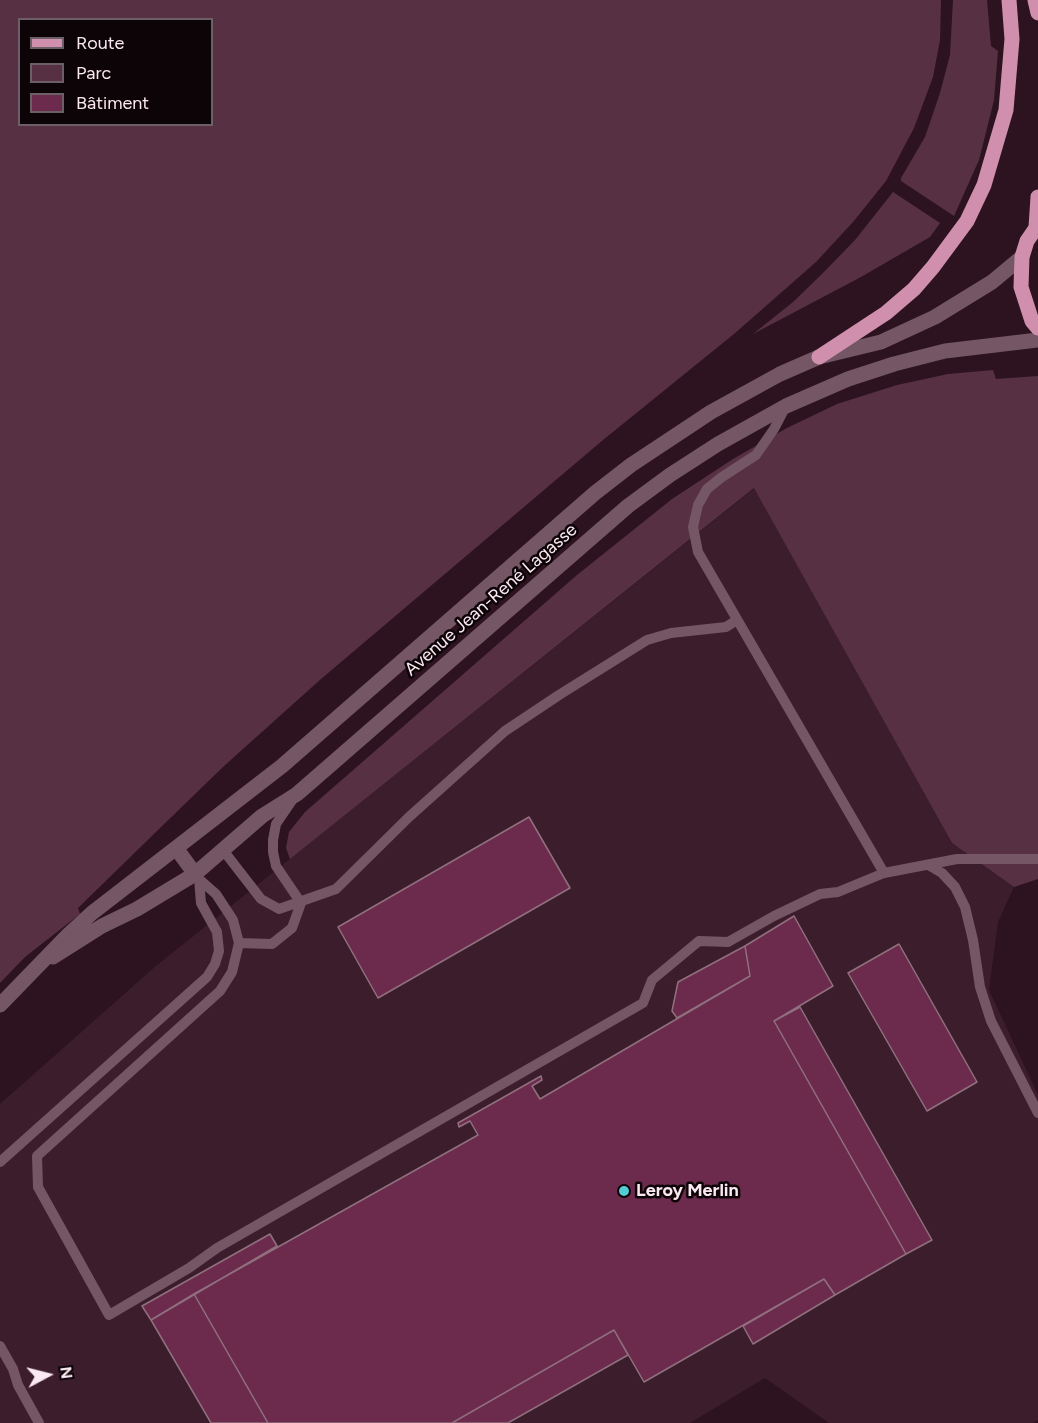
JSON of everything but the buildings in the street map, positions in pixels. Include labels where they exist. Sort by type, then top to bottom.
[{"type":"main road","points":[[819,357],[886,313],[914,289],[967,221],[984,185],[1006,110],[1012,39],[1010,0]]},
{"type":"main road","points":[[1035,0],[1038,14]]},
{"type":"main road","points":[[1038,197],[1037,226],[1027,241],[1022,257],[1021,287],[1032,321],[1038,328]]},
{"type":"street","name":"Avenue Jean-René Lagasse","points":[[0,1005],[68,934],[92,913],[282,766],[595,493],[631,465],[711,412],[780,374],[819,357],[881,342],[935,317],[992,282],[1022,257]]},
{"type":"street","name":"Avenue Jean-René Lagasse","points":[[40,965],[102,926],[197,877],[223,850],[262,816],[297,794],[628,506],[718,444],[786,406],[848,379],[945,351],[1038,340]]},
{"type":"street","points":[[176,848],[197,877]]},
{"type":"lane","points":[[786,406],[756,455],[707,489],[698,505],[693,527],[698,552],[884,873]]},
{"type":"lane","points":[[223,850],[261,899],[279,909],[336,889],[409,816],[505,731],[647,640],[671,633],[726,627],[737,620]]},
{"type":"lane","points":[[297,794],[276,824],[273,852],[276,866],[301,903]]},
{"type":"lane","points":[[197,877],[216,894],[233,920],[239,943],[232,972],[220,991],[37,1156],[38,1187],[109,1315],[189,1268],[216,1248],[643,1003],[652,980],[699,941],[728,942],[820,894],[838,892],[884,873],[957,859],[1038,859]]},
{"type":"lane","points":[[930,866],[942,873],[955,887],[965,907],[980,987],[991,1022],[1038,1113]]},
{"type":"lane","points":[[0,1162],[207,977],[216,964],[219,951],[217,932],[201,903],[197,877]]},
{"type":"lane","points":[[239,943],[272,944],[292,928],[301,903]]},
{"type":"lane","points":[[0,1346],[39,1423]]},
{"type":"shaded area","points":[[755,488],[952,843],[1014,887],[998,922],[989,990],[1038,1095],[1038,1420],[1033,1423],[829,1423],[765,1378],[690,1423],[0,1423],[0,1104],[157,965]]},
{"type":"green space","points":[[0,0],[941,0],[940,40],[933,77],[914,128],[886,181],[853,222],[816,262],[734,334],[603,440],[321,679],[224,766],[78,908],[80,914],[25,957],[0,983]]},
{"type":"green space","points":[[953,0],[987,0],[991,46],[998,51],[994,100],[979,160],[954,216],[901,181],[925,137],[940,93],[950,55]]},
{"type":"green space","points":[[893,192],[940,223],[930,237],[861,277],[753,334],[793,302],[822,274],[855,240]]},
{"type":"green space","points":[[993,370],[996,379],[1038,376],[1038,879],[1014,887],[952,843],[754,488],[290,859],[286,848],[289,832],[305,812],[577,575],[672,499],[733,459],[787,428],[837,404],[897,385],[948,374]]},
{"type":"place","name":"Leroy Merlin","points":[[624,1191]]}]
